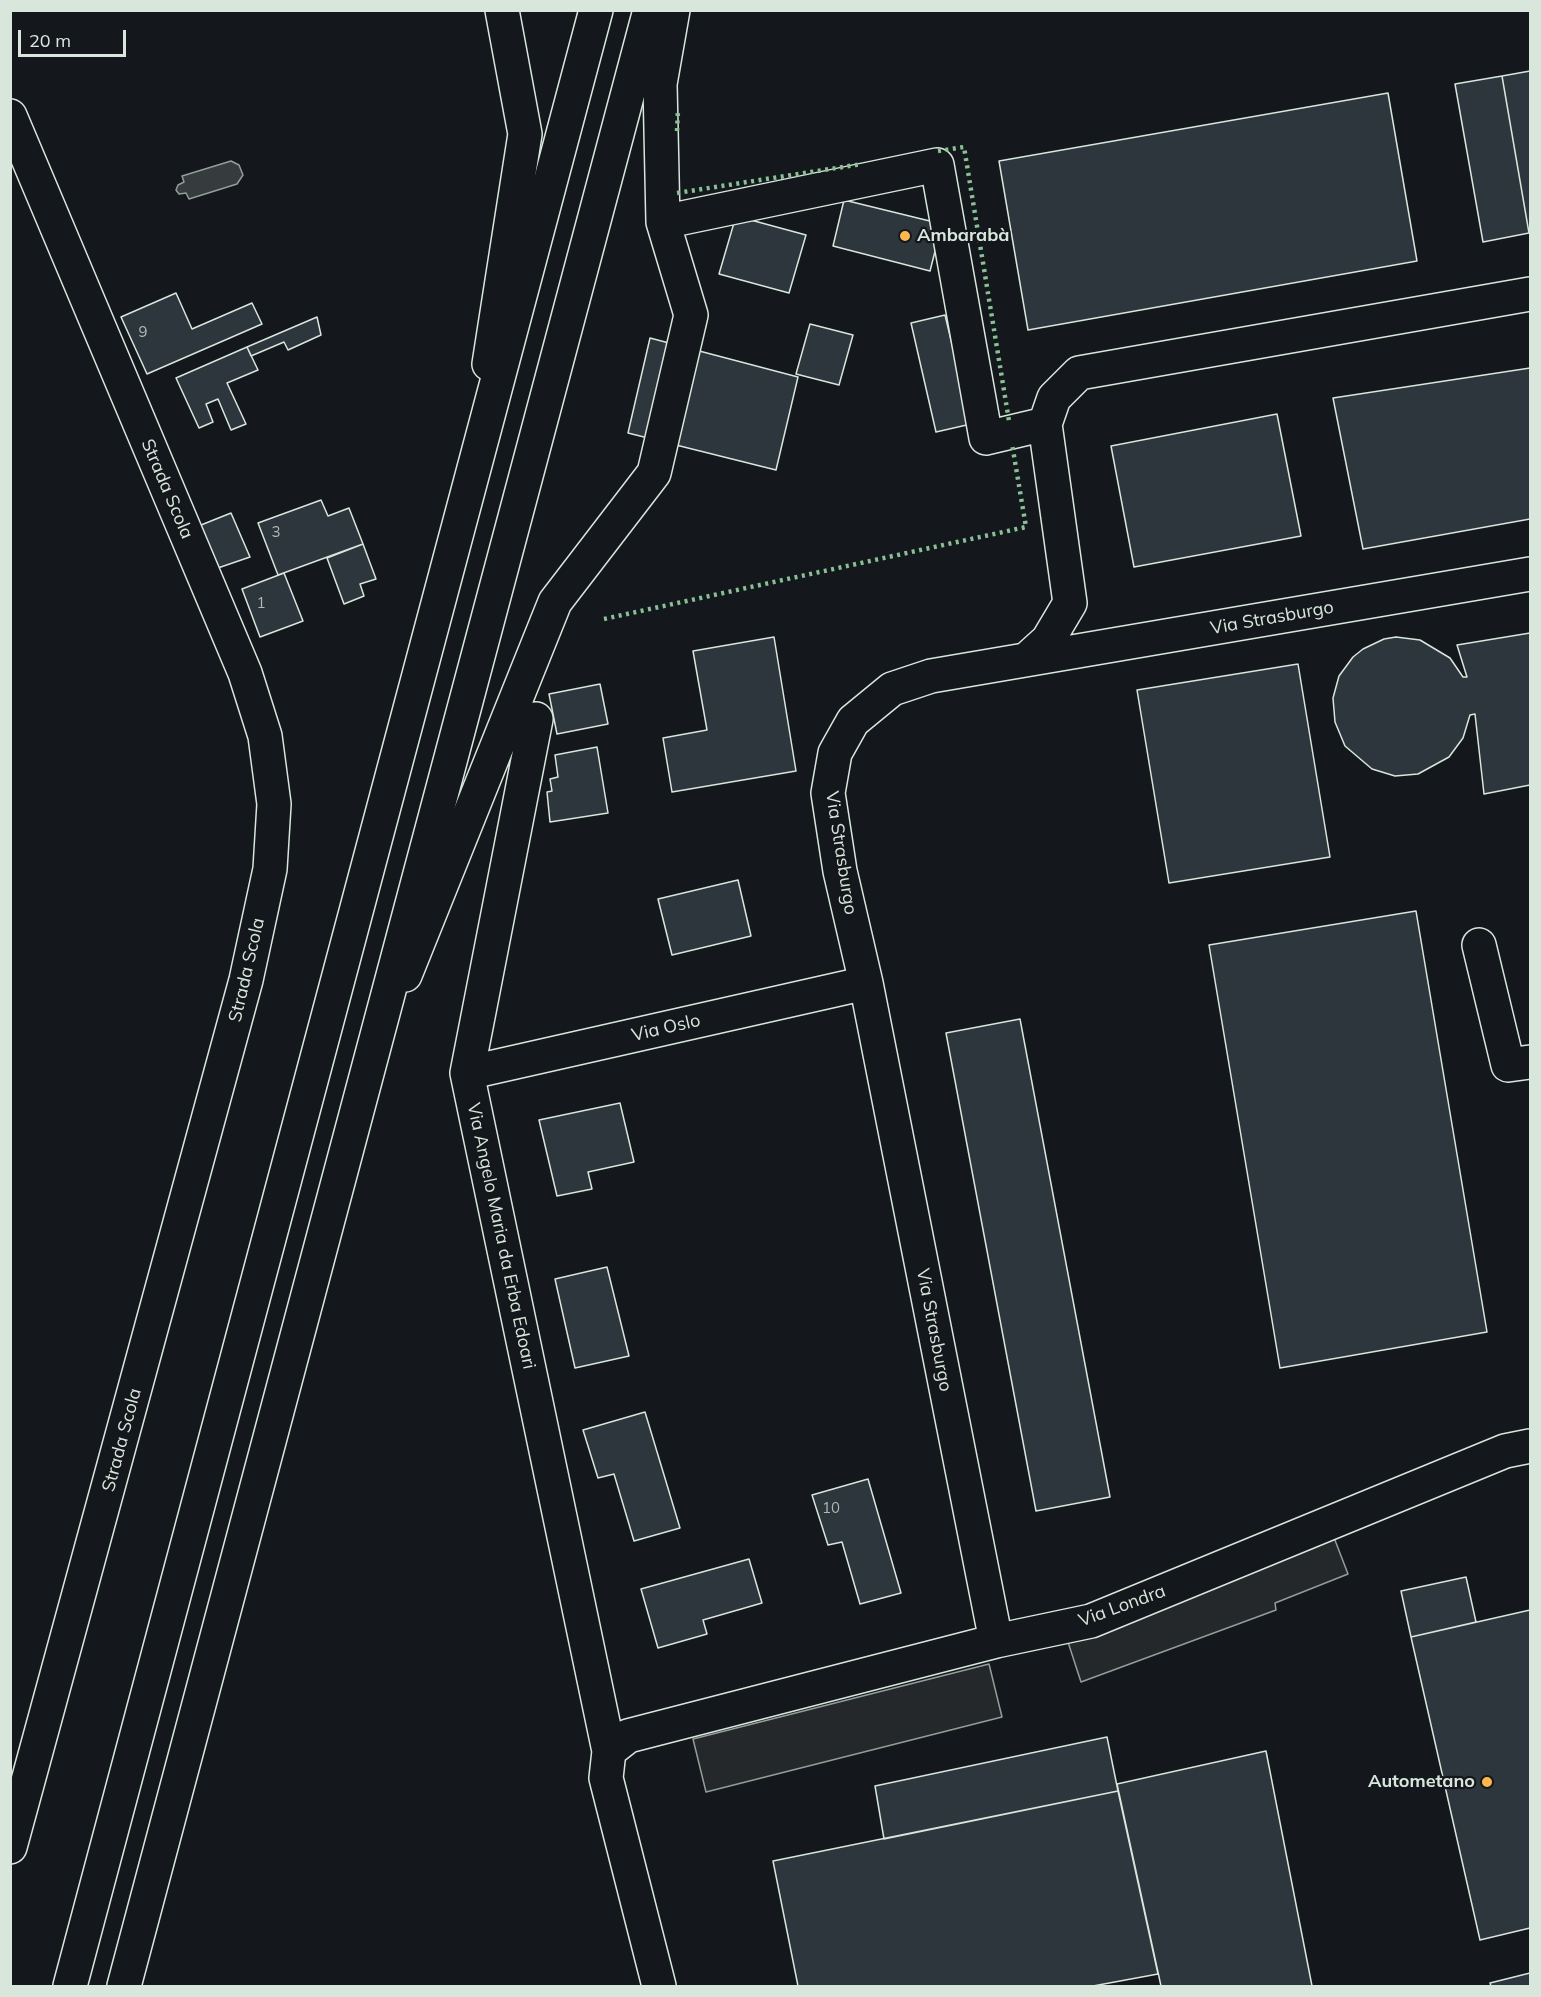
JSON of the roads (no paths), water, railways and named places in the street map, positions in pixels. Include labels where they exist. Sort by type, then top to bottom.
[{"type":"main road","points":[[467,492],[525,134],[502,10]]},
{"type":"main road","points":[[70,1986],[596,10]]},
{"type":"main road","points":[[124,1986],[650,10]]},
{"type":"main road","points":[[371,1059],[555,602],[654,473],[691,315],[663,222],[660,84],[673,10]]},
{"type":"main road","name":"Strada Scola","points":[[10,116],[245,673],[265,736],[274,804],[270,869],[246,980],[10,1847]]},
{"type":"main road","points":[[663,222],[937,165],[986,438],[1045,424]]},
{"type":"main road","points":[[1027,660],[1048,640],[1070,603],[1045,424],[1054,398],[1078,373],[1530,294]]},
{"type":"main road","name":"Via Strasburgo","points":[[996,1641],[866,983],[840,871],[828,794],[835,753],[853,721],[892,689],[931,676],[1530,574]]},
{"type":"main road","points":[[1070,603],[1105,633],[1123,644]]},
{"type":"main road","name":"Via Angelo Maria da Erba Edoari","points":[[536,719],[467,1073],[618,1743],[606,1778],[659,1986]]},
{"type":"main road","points":[[1479,945],[1508,1065],[1530,1062]]},
{"type":"main road","name":"Via Oslo","points":[[467,1073],[866,983]]},
{"type":"main road","name":"Via Londra","points":[[618,1743],[996,1641],[1091,1621],[1505,1451],[1530,1446]]},
{"type":"place","name":"Ambarabà","points":[[905,236]]},
{"type":"place","name":"Autometano","points":[[1487,1782]]}]
